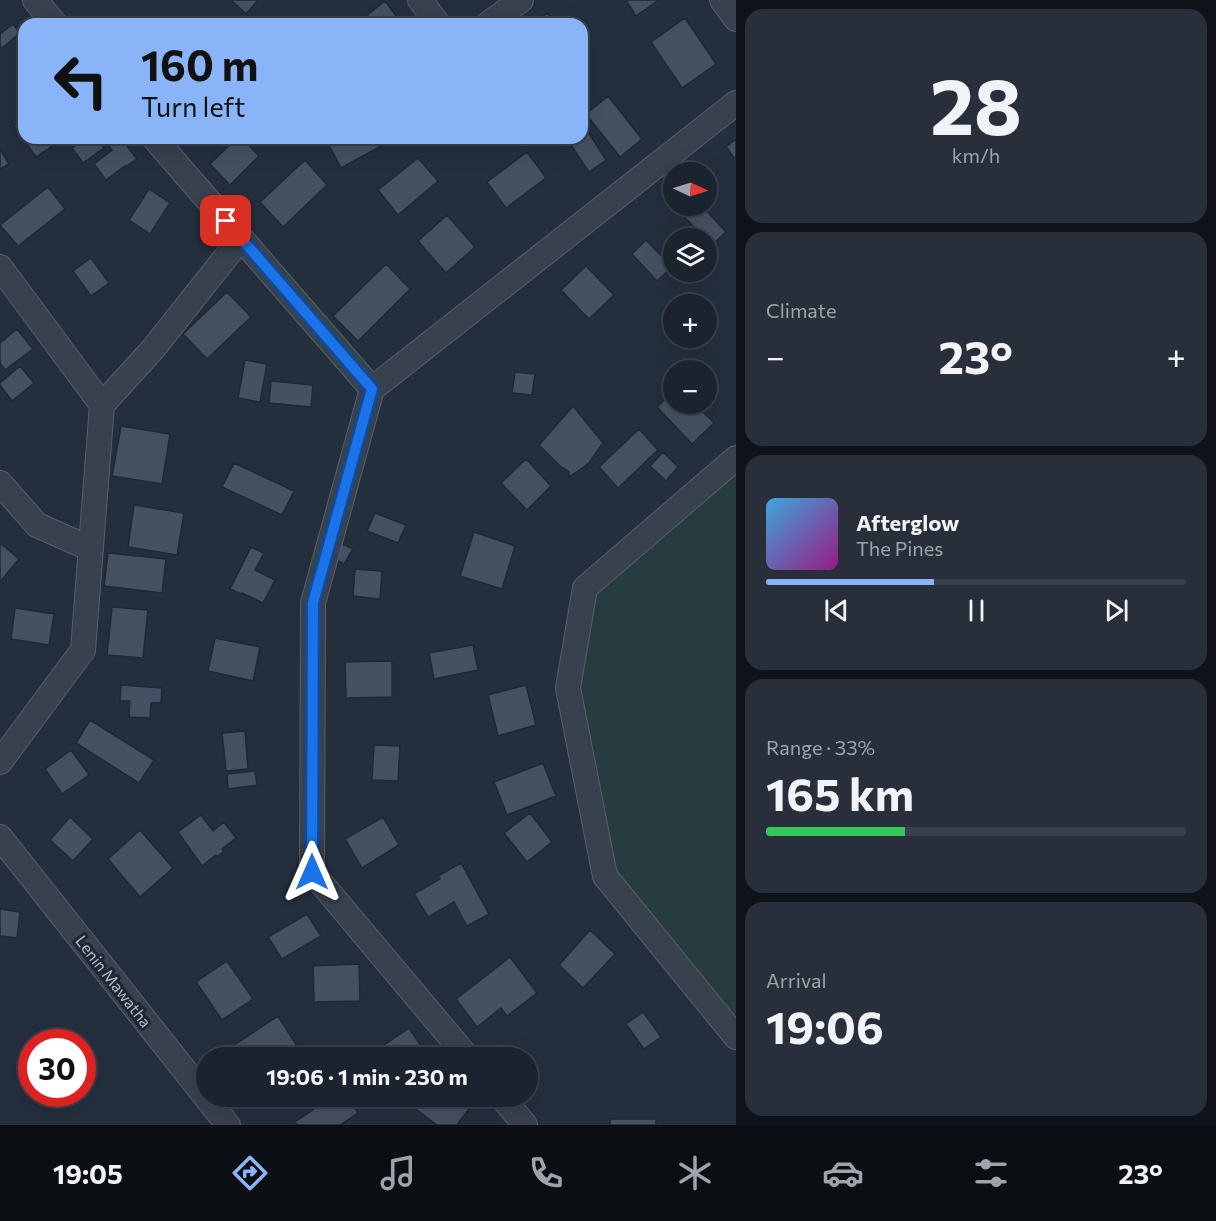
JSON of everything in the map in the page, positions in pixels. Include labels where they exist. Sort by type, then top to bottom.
[{"type":"street","points":[[35,0],[50,18]]},
{"type":"street","points":[[420,0],[434,18]]},
{"type":"street","points":[[496,18],[521,0]]},
{"type":"street","points":[[722,0],[736,19]]},
{"type":"street","points":[[459,1047],[312,872],[313,603],[372,389],[736,103]]},
{"type":"street","points":[[159,144],[372,389]]},
{"type":"street","points":[[0,762],[83,650],[102,405],[153,349],[241,238]]},
{"type":"street","points":[[0,267],[102,405]]},
{"type":"street","points":[[736,459],[585,588],[568,688],[605,876],[736,1037]]},
{"type":"street","points":[[0,483],[37,525],[91,549]]},
{"type":"street","name":"Lenin Mawatha","points":[[0,837],[228,1125]]},
{"type":"street","points":[[510,1107],[525,1125]]},
{"type":"green space","points":[[736,460],[736,1013],[724,1022],[605,876],[568,688],[585,588]]},
{"type":"building","points":[[233,0],[258,0],[246,14]]},
{"type":"building","points":[[626,0],[659,0],[636,16]]},
{"type":"building","points":[[385,1],[398,18],[364,18]]},
{"type":"building","points":[[548,13],[551,18],[539,18]]},
{"type":"building","points":[[685,18],[716,64],[682,88],[651,42]]},
{"type":"building","points":[[13,24],[18,30],[18,35],[2,48],[0,34]]},
{"type":"building","points":[[608,96],[642,139],[620,157],[588,117],[588,112]]},
{"type":"building","points":[[588,132],[606,160],[589,172],[570,144],[588,144]]},
{"type":"building","points":[[736,139],[736,160],[726,147]]},
{"type":"building","points":[[27,144],[55,144],[36,157]]},
{"type":"building","points":[[78,144],[101,144],[104,148],[83,163],[72,148]]},
{"type":"building","points":[[126,144],[137,159],[106,180],[94,164],[112,150],[108,145]]},
{"type":"building","points":[[231,144],[248,144],[259,156],[230,185],[210,164]]},
{"type":"building","points":[[382,144],[383,145],[341,168],[329,145]]},
{"type":"building","points":[[0,149],[9,164],[0,169]]},
{"type":"building","points":[[527,152],[546,178],[506,208],[487,182]]},
{"type":"building","points":[[418,158],[438,181],[398,215],[378,190]]},
{"type":"building","points":[[305,160],[327,185],[283,227],[260,202]]},
{"type":"building","points":[[48,187],[65,209],[18,246],[0,225]]},
{"type":"building","points":[[149,189],[170,203],[150,234],[129,220]]},
{"type":"building","points":[[447,215],[475,247],[446,273],[418,241]]},
{"type":"building","points":[[684,216],[711,216],[726,232],[717,240],[717,228],[695,228]]},
{"type":"building","points":[[646,240],[663,258],[663,275],[657,281],[632,254]]},
{"type":"building","points":[[91,258],[109,283],[91,296],[73,271]]},
{"type":"building","points":[[386,264],[410,289],[358,341],[333,316]]},
{"type":"building","points":[[586,266],[614,295],[589,319],[561,290]]},
{"type":"building","points":[[227,292],[251,317],[207,359],[183,334]]},
{"type":"building","points":[[17,329],[33,349],[5,370],[0,363],[0,343]]},
{"type":"building","points":[[245,360],[267,364],[260,402],[238,398]]},
{"type":"building","points":[[20,366],[34,383],[12,401],[0,383]]},
{"type":"building","points":[[515,372],[535,374],[532,395],[512,393]]},
{"type":"building","points":[[271,381],[313,385],[311,407],[269,403]]},
{"type":"building","points":[[663,401],[663,413],[657,407]]},
{"type":"building","points":[[573,406],[603,443],[589,463],[569,477],[569,472],[539,445]]},
{"type":"building","points":[[664,414],[705,414],[714,423],[692,444]]},
{"type":"building","points":[[121,426],[170,434],[162,484],[112,476]]},
{"type":"building","points":[[639,429],[658,450],[618,488],[599,467]]},
{"type":"building","points":[[663,452],[678,467],[666,481],[650,466]]},
{"type":"building","points":[[526,459],[551,486],[527,510],[501,483]]},
{"type":"building","points":[[234,463],[294,491],[282,515],[222,487]]},
{"type":"building","points":[[134,505],[184,513],[177,555],[128,547]]},
{"type":"building","points":[[375,513],[406,525],[398,543],[367,531]]},
{"type":"building","points":[[474,532],[515,546],[502,589],[460,576]]},
{"type":"building","points":[[0,543],[19,559],[0,582]]},
{"type":"building","points":[[340,543],[353,549],[344,564],[332,557]]},
{"type":"building","points":[[251,547],[264,553],[255,570],[275,580],[263,603],[230,589]]},
{"type":"building","points":[[108,553],[166,559],[162,593],[104,586]]},
{"type":"building","points":[[355,569],[382,571],[380,599],[353,596]]},
{"type":"building","points":[[112,607],[148,610],[143,658],[107,655]]},
{"type":"building","points":[[15,608],[54,614],[49,645],[11,639]]},
{"type":"building","points":[[215,638],[260,647],[253,681],[208,671]]},
{"type":"building","points":[[473,645],[478,670],[434,679],[429,653]]},
{"type":"building","points":[[392,661],[392,697],[346,698],[345,662]]},
{"type":"building","points":[[121,685],[162,688],[161,703],[151,703],[150,718],[129,717],[130,701],[120,701]]},
{"type":"building","points":[[526,685],[536,725],[498,736],[488,695]]},
{"type":"building","points":[[90,720],[154,760],[139,783],[76,743]]},
{"type":"building","points":[[245,731],[248,769],[226,771],[222,733]]},
{"type":"building","points":[[374,745],[400,746],[398,781],[372,780]]},
{"type":"building","points":[[71,750],[89,775],[62,794],[45,769]]},
{"type":"building","points":[[543,763],[556,796],[507,815],[494,782]]},
{"type":"building","points":[[255,771],[257,785],[228,789],[227,774]]},
{"type":"building","points":[[530,813],[552,842],[527,862],[504,833]]},
{"type":"building","points":[[201,815],[213,831],[224,822],[236,838],[222,849],[224,851],[217,857],[216,855],[202,866],[178,832]]},
{"type":"building","points":[[70,817],[93,839],[73,861],[50,840]]},
{"type":"building","points":[[383,817],[399,845],[362,868],[345,839]]},
{"type":"building","points":[[140,830],[173,868],[140,897],[108,859]]},
{"type":"building","points":[[461,863],[489,914],[467,926],[454,902],[428,917],[414,894],[440,879],[438,876]]},
{"type":"building","points":[[0,909],[20,912],[17,938],[0,936]]},
{"type":"building","points":[[307,914],[321,936],[282,959],[268,937]]},
{"type":"building","points":[[590,930],[615,954],[583,988],[559,965]]},
{"type":"building","points":[[510,957],[537,993],[507,1016],[501,1008],[477,1027],[456,999]]},
{"type":"building","points":[[227,961],[253,999],[222,1020],[196,982]]},
{"type":"building","points":[[359,964],[360,1001],[314,1002],[313,966]]},
{"type":"building","points":[[643,1012],[661,1037],[644,1049],[626,1024]]},
{"type":"building","points":[[278,1016],[298,1047],[235,1047],[234,1045]]},
{"type":"building","points":[[409,1028],[422,1047],[381,1047]]},
{"type":"building","points":[[317,1107],[354,1107],[358,1113],[340,1125],[297,1125],[295,1122]]},
{"type":"building","points":[[413,1107],[470,1107],[457,1125],[437,1125]]},
{"type":"building","points":[[610,1119],[656,1119],[656,1125],[610,1125]]},
{"type":"route","points":[[226,221],[372,389],[313,603],[312,872]]}]
